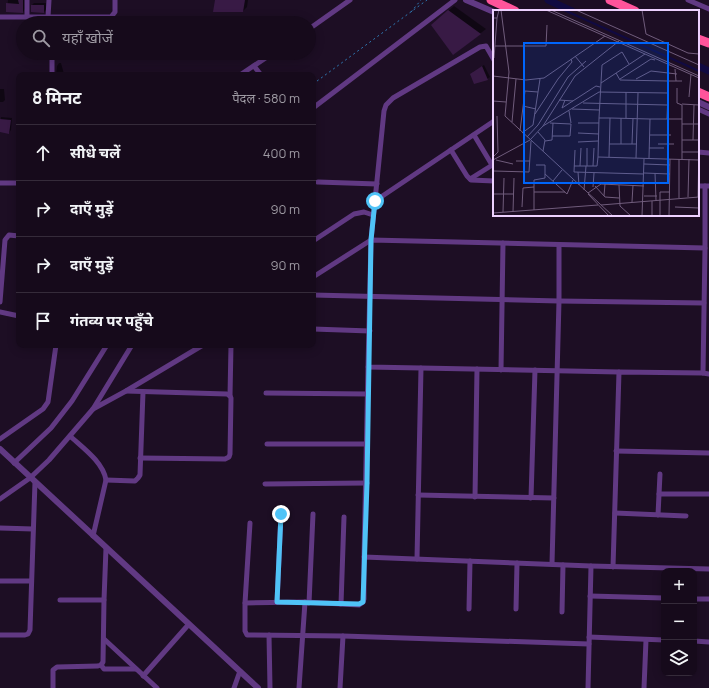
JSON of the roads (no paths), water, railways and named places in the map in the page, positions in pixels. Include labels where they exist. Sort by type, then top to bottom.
[{"type":"highway","points":[[491,0],[513,10]]},
{"type":"highway","points":[[610,0],[633,10]]},
{"type":"highway","points":[[699,39],[709,44]]},
{"type":"highway","points":[[699,92],[709,97]]},
{"type":"street","points":[[27,0],[27,16]]},
{"type":"street","points":[[48,0],[51,16]]},
{"type":"street","points":[[112,16],[115,12],[115,0]]},
{"type":"street","points":[[316,24],[350,0]]},
{"type":"street","points":[[316,106],[455,0]]},
{"type":"street","points":[[466,0],[493,12]]},
{"type":"street","points":[[688,0],[709,9]]},
{"type":"street","points":[[0,17],[16,17]]},
{"type":"street","points":[[245,603],[277,602],[359,604],[363,602],[367,483],[371,240],[384,111],[386,105],[393,98],[480,47],[486,46],[493,58]]},
{"type":"street","points":[[52,60],[52,72]]},
{"type":"street","points":[[245,72],[263,60]]},
{"type":"street","points":[[254,66],[259,72]]},
{"type":"street","points":[[699,102],[709,107]]},
{"type":"street","points":[[699,109],[709,114]]},
{"type":"street","points":[[375,201],[493,122]]},
{"type":"street","points":[[470,179],[493,165],[474,135]]},
{"type":"street","points":[[451,150],[470,179],[493,181]]},
{"type":"street","points":[[318,182],[377,184]]},
{"type":"street","points":[[0,183],[16,183]]},
{"type":"street","points":[[368,367],[706,374],[704,303],[707,186]]},
{"type":"street","points":[[316,239],[354,214],[364,212],[373,215]]},
{"type":"street","points":[[0,302],[6,240],[9,235],[16,236]]},
{"type":"street","points":[[316,276],[371,240],[705,248]]},
{"type":"street","points":[[501,370],[503,243]]},
{"type":"street","points":[[552,564],[557,371],[558,245]]},
{"type":"street","points":[[316,295],[704,303]]},
{"type":"street","points":[[0,312],[16,315]]},
{"type":"street","points":[[316,329],[370,331]]},
{"type":"street","points":[[0,439],[43,410],[48,402],[56,348]]},
{"type":"street","points":[[19,467],[72,400],[105,348]]},
{"type":"street","points":[[0,499],[32,480],[70,436],[93,409],[130,348]]},
{"type":"street","points":[[93,409],[198,348]]},
{"type":"street","points":[[140,458],[225,459],[229,457],[231,348]]},
{"type":"street","points":[[417,559],[421,368]]},
{"type":"street","points":[[475,497],[477,369]]},
{"type":"street","points":[[531,498],[535,370]]},
{"type":"street","points":[[613,567],[619,372]]},
{"type":"street","points":[[126,391],[227,394],[230,396]]},
{"type":"street","points":[[106,480],[135,481],[140,475],[143,392]]},
{"type":"street","points":[[266,393],[368,394]]},
{"type":"street","points":[[70,436],[101,466],[105,475],[106,480],[93,536]]},
{"type":"street","points":[[268,444],[367,444]]},
{"type":"street","points":[[0,449],[258,688]]},
{"type":"street","points":[[616,451],[709,453]]},
{"type":"street","points":[[658,514],[660,474]]},
{"type":"street","points":[[0,635],[28,634],[30,630],[33,529],[32,480]]},
{"type":"street","points":[[265,484],[367,483]]},
{"type":"street","points":[[659,494],[709,494]]},
{"type":"street","points":[[418,495],[554,498]]},
{"type":"street","points":[[614,513],[686,516]]},
{"type":"street","points":[[277,602],[281,514]]},
{"type":"street","points":[[299,688],[302,635],[307,603],[313,514]]},
{"type":"street","points":[[341,604],[344,517]]},
{"type":"street","points":[[250,524],[245,603],[247,635],[343,636],[589,644]]},
{"type":"street","points":[[0,528],[33,529]]},
{"type":"street","points":[[101,665],[103,662],[104,639],[106,548]]},
{"type":"street","points":[[364,557],[613,567],[709,569]]},
{"type":"street","points":[[469,609],[470,561]]},
{"type":"street","points":[[516,609],[517,563]]},
{"type":"street","points":[[562,612],[563,565]]},
{"type":"street","points":[[588,688],[591,566]]},
{"type":"street","points":[[0,581],[31,581]]},
{"type":"street","points":[[590,596],[661,598]]},
{"type":"street","points":[[697,598],[709,599]]},
{"type":"street","points":[[60,600],[104,600]]},
{"type":"street","points":[[143,676],[189,624]]},
{"type":"street","points":[[269,635],[270,688]]},
{"type":"street","points":[[340,688],[343,636]]},
{"type":"street","points":[[590,637],[661,640]]},
{"type":"street","points":[[104,639],[157,688]]},
{"type":"street","points":[[644,688],[646,640]]},
{"type":"street","points":[[697,641],[709,642]]},
{"type":"street","points":[[101,665],[104,669],[136,669]]},
{"type":"street","points":[[53,688],[54,668],[101,665]]},
{"type":"street","points":[[234,688],[240,671]]},
{"type":"waterway","points":[[548,0],[570,10]]},
{"type":"waterway","points":[[699,66],[709,71]]}]
